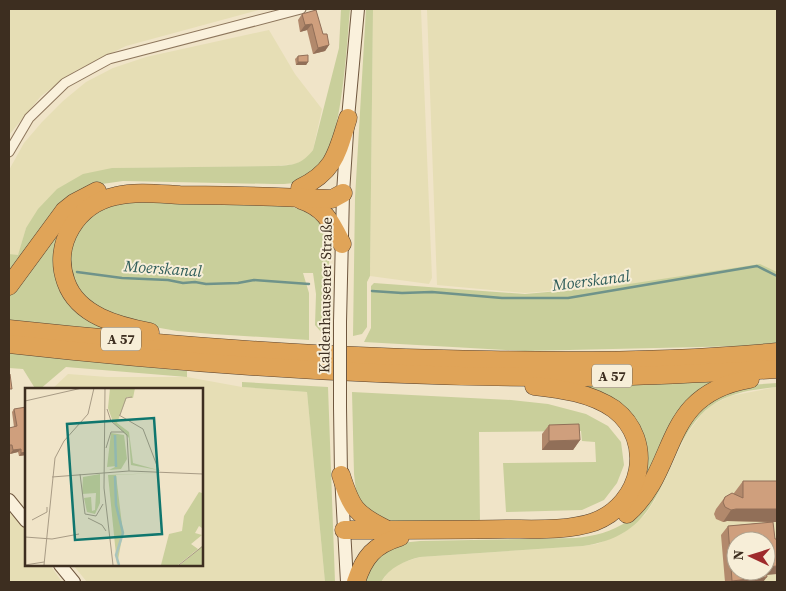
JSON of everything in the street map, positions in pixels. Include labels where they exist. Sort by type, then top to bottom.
[{"type":"highway","points":[[234,348],[126,328],[90,312],[76,299],[68,287],[63,274],[64,242],[69,229],[83,212],[94,204],[116,196],[136,194],[295,193],[324,173],[333,161],[348,118]]},
{"type":"highway","points":[[9,286],[64,211],[88,195],[100,190],[127,187],[295,193],[332,198],[343,193]]},
{"type":"highway","points":[[295,193],[324,212],[342,244]]},
{"type":"highway","name":"A 57","points":[[9,329],[234,348],[399,359],[580,362],[673,359],[777,352]]},
{"type":"highway","name":"A 57","points":[[9,344],[217,365],[446,375],[576,377],[777,369]]},
{"type":"highway","points":[[341,475],[357,512],[395,533],[575,532],[598,529],[609,525],[629,512],[638,502],[652,480],[677,428],[694,405],[717,388],[730,383],[777,374]]},
{"type":"highway","points":[[344,534],[578,526],[612,513],[625,501],[635,485],[639,457],[635,438],[625,421],[606,405],[586,396],[560,390],[518,385],[461,382],[446,375]]},
{"type":"highway","points":[[356,582],[369,554],[395,533]]},
{"type":"main road","name":"Kaldenhausener Straße","points":[[347,582],[341,475],[340,322],[343,193],[358,9]]},
{"type":"main road","points":[[9,500],[25,520]]},
{"type":"main road","points":[[61,566],[74,582]]},
{"type":"street","points":[[9,152],[29,118],[66,83],[109,58],[301,9]]},
{"type":"shaded area","points":[[9,9],[262,9],[126,46],[75,71],[41,96],[9,135]]},
{"type":"shaded area","points":[[373,9],[421,9],[432,278],[429,284],[370,276]]},
{"type":"shaded area","points":[[427,9],[777,9],[777,272],[770,269],[616,286],[525,293],[437,285]]},
{"type":"shaded area","points":[[269,30],[295,74],[322,109],[313,150],[306,160],[295,164],[275,166],[112,168],[26,228],[18,256],[9,254],[9,170],[24,143],[63,101],[86,82],[113,68],[146,57]]},
{"type":"shaded area","points":[[68,374],[107,377],[187,377],[242,387],[307,392],[325,582],[87,582],[74,566],[202,566],[202,388],[53,388]]},
{"type":"shaded area","points":[[777,387],[777,582],[381,582],[390,570],[398,564],[420,557],[583,546],[597,544],[623,533],[645,515],[655,500],[686,435],[702,414],[712,405],[730,396]]},
{"type":"shaded area","points":[[9,510],[25,529],[25,566],[51,566],[62,582],[9,582]]},
{"type":"green space","points":[[341,9],[350,9],[342,91],[334,137],[320,167],[296,182],[289,184],[123,181],[95,185],[9,279],[9,254],[18,255],[26,228],[38,209],[57,189],[83,174],[112,168],[281,166],[305,159],[313,150],[339,48]]},
{"type":"green space","points":[[366,9],[373,9],[370,276],[367,282],[367,327],[362,334],[353,336],[355,198]]},
{"type":"green space","points":[[127,200],[280,204],[307,213],[316,219],[322,227],[328,247],[327,333],[321,332],[315,325],[316,294],[313,273],[303,273],[309,293],[309,340],[177,331],[143,325],[116,318],[81,296],[69,272],[70,243],[89,215]]},
{"type":"green space","points":[[75,215],[63,283],[127,332],[9,320],[9,291],[58,223]]},
{"type":"green space","points":[[760,264],[777,272],[777,343],[744,346],[525,351],[364,342],[371,328],[371,286],[374,283],[525,294],[616,286]]},
{"type":"green space","points":[[9,353],[187,371],[187,377],[66,367],[41,388],[35,388],[23,369],[9,368]]},
{"type":"green space","points":[[726,380],[717,386],[653,472],[633,494],[629,421],[557,387]]},
{"type":"green space","points":[[242,382],[328,387],[335,582],[325,582],[307,392],[242,387]]},
{"type":"green space","points":[[777,383],[777,387],[752,390],[726,397],[701,415],[685,436],[663,484],[646,513],[621,534],[604,541],[583,546],[420,557],[398,565],[381,582],[363,582],[374,558],[401,543],[575,538],[609,531],[628,521],[683,429],[713,397],[749,385]]},
{"type":"green space","points":[[352,392],[511,400],[548,404],[586,414],[608,426],[621,442],[624,465],[617,483],[604,500],[582,510],[506,512],[503,463],[596,462],[595,442],[582,441],[581,431],[479,432],[480,523],[405,524],[384,519],[363,506],[356,491]]},
{"type":"building","points":[[316,10],[323,34],[327,34],[329,45],[318,48],[312,24],[305,25],[302,14]]},
{"type":"building","points":[[308,55],[308,62],[298,62],[298,56]]},
{"type":"building","points":[[10,374],[12,389],[9,389]]},
{"type":"building","points":[[25,407],[25,452],[21,453],[21,449],[13,450],[12,445],[9,445],[9,428],[17,426],[14,409]]},
{"type":"building","points":[[579,424],[580,440],[549,441],[549,425]]},
{"type":"building","points":[[743,481],[777,481],[777,509],[731,510],[725,507],[723,502],[725,497],[732,493],[743,498]]},
{"type":"building","points":[[773,522],[774,531],[728,531],[728,526]]},
{"type":"building","points":[[776,539],[777,539],[776,566]]},
{"type":"waterway","name":"Moerskanal","points":[[372,291],[432,292],[502,298],[568,298],[757,266],[777,276]]},
{"type":"waterway","name":"Moerskanal","points":[[77,272],[183,283],[238,283],[254,280],[309,284]]}]
